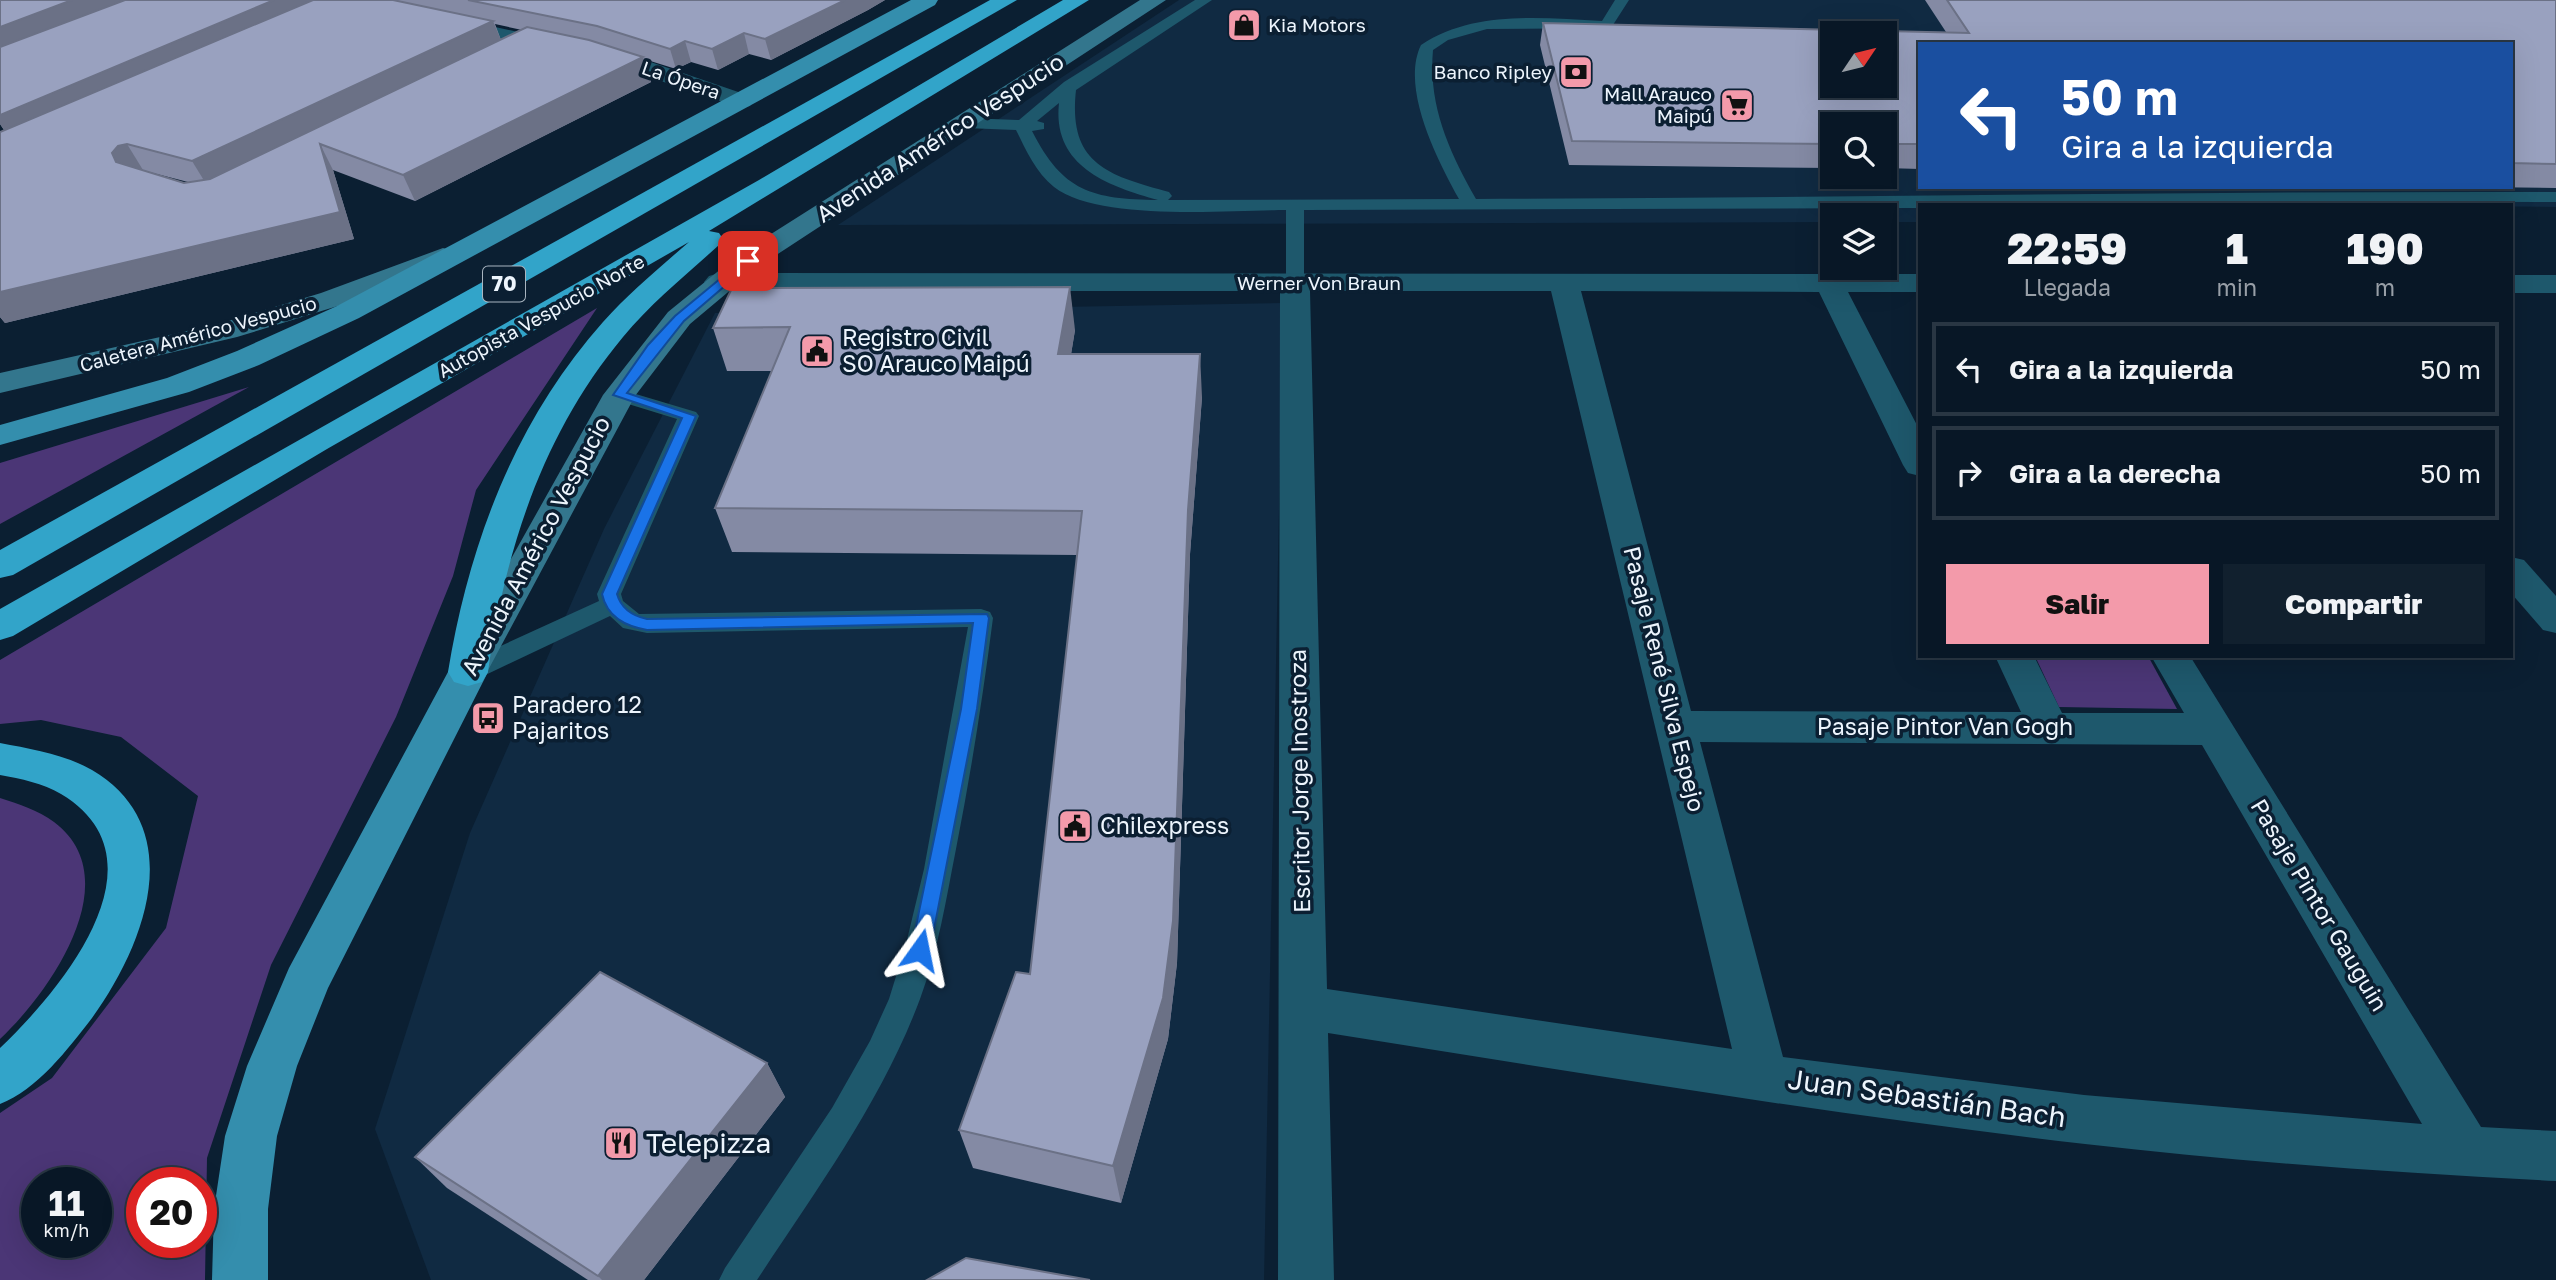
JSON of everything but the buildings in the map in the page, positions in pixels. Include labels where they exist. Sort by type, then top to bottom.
[{"type":"highway","name":"70","points":[[0,566],[1006,0]]},
{"type":"highway","name":"Autopista Vespucio Norte","points":[[0,626],[304,449],[768,186],[1078,0]]},
{"type":"highway","points":[[468,672],[480,596],[501,521],[527,460],[552,415],[597,349],[636,305],[768,186]]},
{"type":"highway","points":[[0,760],[51,770],[89,788],[110,807],[123,827],[129,851],[128,878],[120,917],[103,959],[75,1002],[38,1046],[0,1081]]},
{"type":"main road","points":[[0,435],[133,398],[248,358],[348,312],[928,0]]},
{"type":"main road","name":"Avenida Américo Vespucio","points":[[240,1280],[241,1209],[251,1136],[272,1066],[306,984],[468,672],[619,395],[662,338],[719,282],[1155,0]]},
{"type":"main road","name":"Caletera Américo Vespucio","points":[[0,383],[191,340],[277,316],[331,299],[471,246]]},
{"type":"street","name":"La Ópera","points":[[428,20],[631,63],[740,101]]},
{"type":"street","points":[[499,58],[534,41]]},
{"type":"street","name":"Werner Von Braun","points":[[719,282],[1918,283]]},
{"type":"street","name":"Escritor Jorge Inostroza","points":[[1295,283],[1306,1280]]},
{"type":"street","name":"Pasaje René Silva Espejo","points":[[1564,283],[1763,1076]]},
{"type":"street","points":[[1829,283],[1918,461]]},
{"type":"street","points":[[2513,284],[2556,284]]},
{"type":"street","points":[[2513,571],[2556,620]]},
{"type":"street","points":[[2015,658],[2049,728]]},
{"type":"street","name":"Pasaje Pintor Gauguin","points":[[2171,658],[2468,1153]]},
{"type":"street","name":"Pasaje Pintor Van Gogh","points":[[1677,726],[2213,729]]},
{"type":"street","name":"Juan Sebastián Bach","points":[[1303,1007],[1763,1076],[2076,1118],[2251,1136],[2468,1153],[2556,1156]]},
{"type":"lane","points":[[1023,126],[1069,85],[1125,47],[1205,0]]},
{"type":"lane","points":[[1469,202],[1437,144],[1429,118],[1426,106],[1426,48],[1449,36],[1496,24],[1606,24],[1622,0]]},
{"type":"lane","points":[[1069,85],[1066,127],[1077,150],[1105,174],[1123,184],[1191,203]]},
{"type":"lane","points":[[965,123],[1066,127]]},
{"type":"lane","points":[[1023,126],[1041,165],[1051,178],[1078,195],[1123,204],[1906,203],[2174,196],[2556,197]]},
{"type":"lane","points":[[1295,204],[1295,283]]},
{"type":"lane","points":[[619,395],[689,416],[609,594],[612,605],[632,622],[647,624],[981,618],[969,709],[945,832],[920,950],[898,1016],[864,1082],[737,1280]]},
{"type":"lane","points":[[468,672],[612,605]]},
{"type":"shaded area","name":"Mall Arauco Maipú","points":[[1179,0],[2556,0],[2556,207],[2513,207],[2513,203],[1918,203],[1918,222],[1897,222],[1897,203],[1820,203],[1820,222],[838,225]]},
{"type":"shaded area","points":[[1283,303],[1264,1280],[431,1280],[375,1129],[470,833],[604,529],[715,313]]},
{"type":"shaded area","points":[[597,308],[476,490],[453,576],[396,717],[271,965],[207,1158],[207,1167],[126,1167],[126,1258],[205,1258],[205,1280],[0,1280],[0,1113],[52,1078],[166,928],[198,796],[121,737],[41,720],[0,724],[0,660]]},
{"type":"shaded area","points":[[249,387],[0,524],[0,463]]},
{"type":"shaded area","points":[[2036,658],[2149,658],[2177,709],[2059,707]]},
{"type":"shaded area","points":[[0,798],[35,811],[54,822],[76,846],[85,873],[83,904],[74,935],[59,965],[40,994],[0,1039]]},
{"type":"place","name":"Kia Motors","points":[[1244,25]]},
{"type":"place","name":"Banco Ripley","points":[[1576,72]]},
{"type":"place","name":"Mall Arauco Maipú","points":[[1737,105]]},
{"type":"place","name":"Registro Civil SO Arauco Maipú","points":[[817,351]]},
{"type":"place","name":"Paradero 12 Pajaritos","points":[[488,718]]},
{"type":"place","name":"Chilexpress","points":[[1075,826]]},
{"type":"place","name":"Telepizza","points":[[621,1143]]},
{"type":"route","points":[[748,261],[719,282],[679,318],[619,395],[689,416],[609,594],[612,605],[620,614],[632,622],[647,624],[981,618],[969,709],[920,950]]}]
